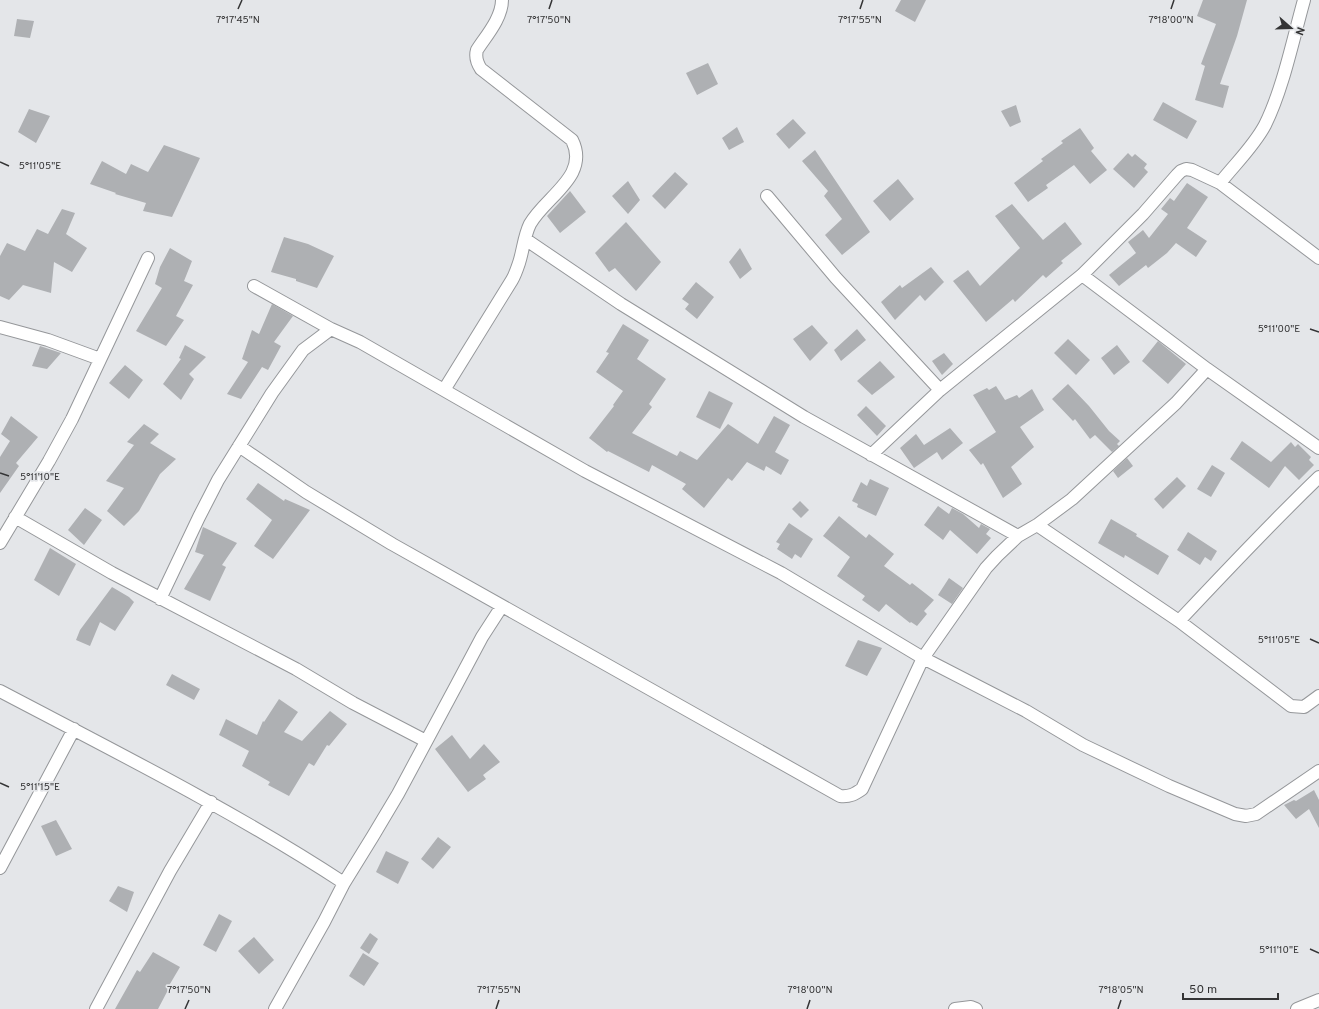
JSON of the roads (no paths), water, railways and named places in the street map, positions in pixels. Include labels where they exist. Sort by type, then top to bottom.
[{"type":"street","points":[[444,390],[512,280],[519,264],[529,226],[536,214],[570,178],[576,166],[576,148],[572,140],[481,68],[477,63],[477,50],[497,18],[502,0]]},
{"type":"street","points":[[1220,182],[1258,135],[1265,124],[1273,106],[1282,78],[1304,0]]},
{"type":"street","points":[[871,456],[940,390],[1082,275],[1143,214],[1181,171],[1186,169],[1192,170],[1220,182],[1319,258]]},
{"type":"street","points":[[767,196],[836,278],[940,390]]},
{"type":"street","points":[[525,239],[621,304],[804,417],[871,456],[1018,536]]},
{"type":"street","points":[[0,543],[72,419],[148,258]]},
{"type":"street","points":[[1082,275],[1206,369],[1319,448]]},
{"type":"street","points":[[254,286],[331,329],[360,342],[585,471],[781,573],[923,658],[1026,711],[1083,745],[1169,786],[1235,814],[1246,816],[1256,814],[1319,771]]},
{"type":"street","points":[[0,327],[48,340],[100,359]]},
{"type":"street","points":[[160,599],[218,480],[272,393],[303,350],[331,329]]},
{"type":"street","points":[[239,446],[306,492],[392,544],[840,796],[846,797],[853,795],[862,789],[923,658],[986,568],[1018,536],[1037,525],[1072,499],[1176,403],[1206,369]]},
{"type":"street","points":[[1179,622],[1260,535],[1319,477]]},
{"type":"street","points":[[15,517],[86,559],[296,669],[352,703],[426,742]]},
{"type":"street","points":[[1037,525],[1179,622],[1291,706],[1304,707],[1319,696]]},
{"type":"street","points":[[275,1009],[344,883],[398,794],[482,637],[502,606]]},
{"type":"street","points":[[0,691],[211,802],[306,858],[344,883]]},
{"type":"street","points":[[0,868],[74,729]]},
{"type":"street","points":[[96,1009],[170,871],[211,802]]},
{"type":"street","points":[[1297,1009],[1319,1000]]},
{"type":"street","points":[[955,1009],[971,1007],[976,1009]]}]
